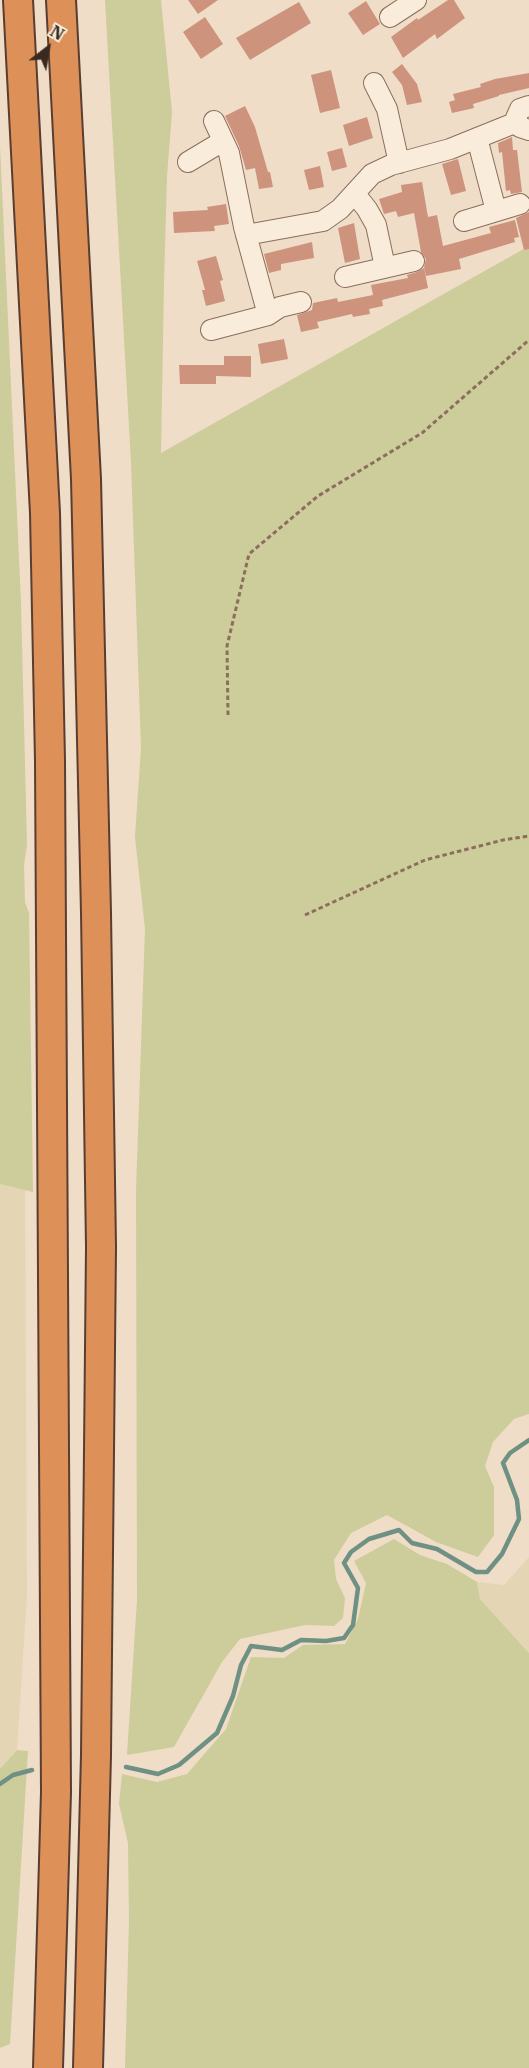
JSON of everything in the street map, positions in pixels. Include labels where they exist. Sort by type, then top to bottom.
[{"type":"highway","points":[[18,0],[45,513],[51,761],[56,1792],[48,2068]]},
{"type":"highway","points":[[61,0],[86,479],[101,1247],[96,1794],[88,2068]]},
{"type":"street","points":[[374,82],[387,109],[399,163]]},
{"type":"street","points":[[246,235],[323,221],[340,209],[372,174],[477,138],[523,126],[517,114],[520,109],[529,106]]},
{"type":"street","points":[[214,121],[229,153],[246,235],[268,315]]},
{"type":"street","points":[[477,138],[496,211]]},
{"type":"street","points":[[188,162],[223,141]]},
{"type":"street","points":[[355,194],[376,225],[385,267]]},
{"type":"street","points":[[464,221],[520,204]]},
{"type":"street","points":[[345,277],[414,261]]},
{"type":"street","points":[[211,330],[268,315],[280,307],[301,302]]},
{"type":"path","points":[[228,715],[227,646],[249,554],[318,496],[422,433],[529,340]]},
{"type":"path","points":[[305,915],[425,860],[503,840],[529,836]]},
{"type":"shaded area","points":[[105,0],[161,0],[172,112],[167,176],[161,453],[529,246],[529,1414],[514,1419],[493,1442],[485,1466],[494,1487],[494,1535],[478,1557],[436,1542],[387,1515],[351,1533],[334,1560],[336,1579],[345,1598],[343,1618],[334,1626],[305,1625],[240,1639],[222,1662],[174,1747],[127,1755],[137,1600],[136,1191],[145,929],[135,837],[141,748],[131,463]]},
{"type":"shaded area","points":[[0,146],[21,602],[27,845],[24,865],[25,902],[29,913],[33,1192],[0,1184]]},
{"type":"shaded area","points":[[0,1184],[25,1190],[27,1595],[17,1750],[0,1769]]},
{"type":"shaded area","points":[[394,1539],[420,1555],[447,1564],[477,1582],[480,1599],[529,1653],[529,2068],[125,2068],[129,1921],[128,1843],[119,1804],[122,1774],[157,1782],[187,1774],[226,1729],[251,1657],[284,1658],[303,1645],[345,1644],[358,1619],[366,1583],[354,1561]]},
{"type":"shaded area","points":[[529,1557],[529,1653],[480,1599],[477,1582],[504,1585]]},
{"type":"shaded area","points":[[17,1750],[28,1751],[10,2044],[0,2048],[0,1769]]},
{"type":"building","points":[[188,0],[218,0],[198,14]]},
{"type":"building","points":[[448,0],[454,0],[465,18],[437,39],[435,34],[403,58],[391,37]]},
{"type":"building","points":[[366,1],[380,24],[363,35],[348,13]]},
{"type":"building","points":[[299,2],[311,23],[250,60],[236,38]]},
{"type":"building","points":[[205,17],[223,44],[201,59],[183,32]]},
{"type":"building","points":[[402,64],[417,84],[422,102],[407,105],[402,85],[392,72]]},
{"type":"building","points":[[331,70],[340,108],[320,113],[311,75]]},
{"type":"building","points":[[529,73],[529,88],[499,95],[473,104],[474,108],[452,113],[449,102],[455,100],[453,94],[481,87],[480,84],[495,79]]},
{"type":"building","points":[[245,106],[255,127],[273,187],[259,189],[255,168],[246,170],[239,146],[225,116]]},
{"type":"building","points":[[367,117],[373,138],[349,146],[343,125]]},
{"type":"building","points":[[512,137],[513,150],[517,150],[522,192],[511,194],[510,190],[506,191],[502,152],[499,153],[498,143]]},
{"type":"building","points":[[342,148],[347,167],[332,171],[327,152]]},
{"type":"building","points":[[458,159],[466,191],[451,195],[442,164]]},
{"type":"building","points":[[320,166],[324,187],[309,190],[304,170]]},
{"type":"building","points":[[422,182],[428,217],[437,215],[443,246],[491,233],[489,227],[515,220],[519,237],[514,238],[515,242],[459,259],[461,269],[426,276],[424,267],[426,259],[421,252],[414,213],[398,217],[396,211],[384,214],[379,199],[402,192],[401,185]]},
{"type":"building","points":[[226,204],[229,224],[214,226],[215,231],[174,233],[173,212],[208,210],[207,207]]},
{"type":"building","points":[[529,212],[529,249],[524,250],[516,218]]},
{"type":"building","points":[[354,223],[360,259],[345,263],[338,228]]},
{"type":"building","points":[[312,242],[314,258],[281,264],[281,270],[269,273],[264,254]]},
{"type":"building","points":[[216,256],[223,280],[220,281],[225,301],[206,306],[202,290],[205,290],[197,261]]},
{"type":"building","points":[[424,268],[428,288],[382,300],[383,306],[369,309],[370,314],[353,317],[352,314],[317,322],[319,328],[301,332],[297,315],[312,310],[313,303],[337,298],[338,302],[373,295],[371,285],[408,278],[407,275]]},
{"type":"building","points":[[284,339],[288,359],[261,364],[258,344]]},
{"type":"building","points":[[224,356],[251,356],[251,377],[216,376],[216,384],[180,384],[179,365],[224,365]]},
{"type":"waterway","points":[[126,1767],[158,1774],[179,1765],[217,1733],[233,1696],[241,1665],[251,1646],[282,1650],[301,1640],[326,1641],[344,1638],[353,1625],[358,1588],[344,1563],[351,1552],[369,1539],[399,1530],[412,1543],[437,1549],[476,1572],[487,1572],[502,1554],[519,1519],[517,1500],[503,1463],[510,1453],[529,1440]]},
{"type":"waterway","points":[[0,1784],[13,1775],[32,1770]]}]
